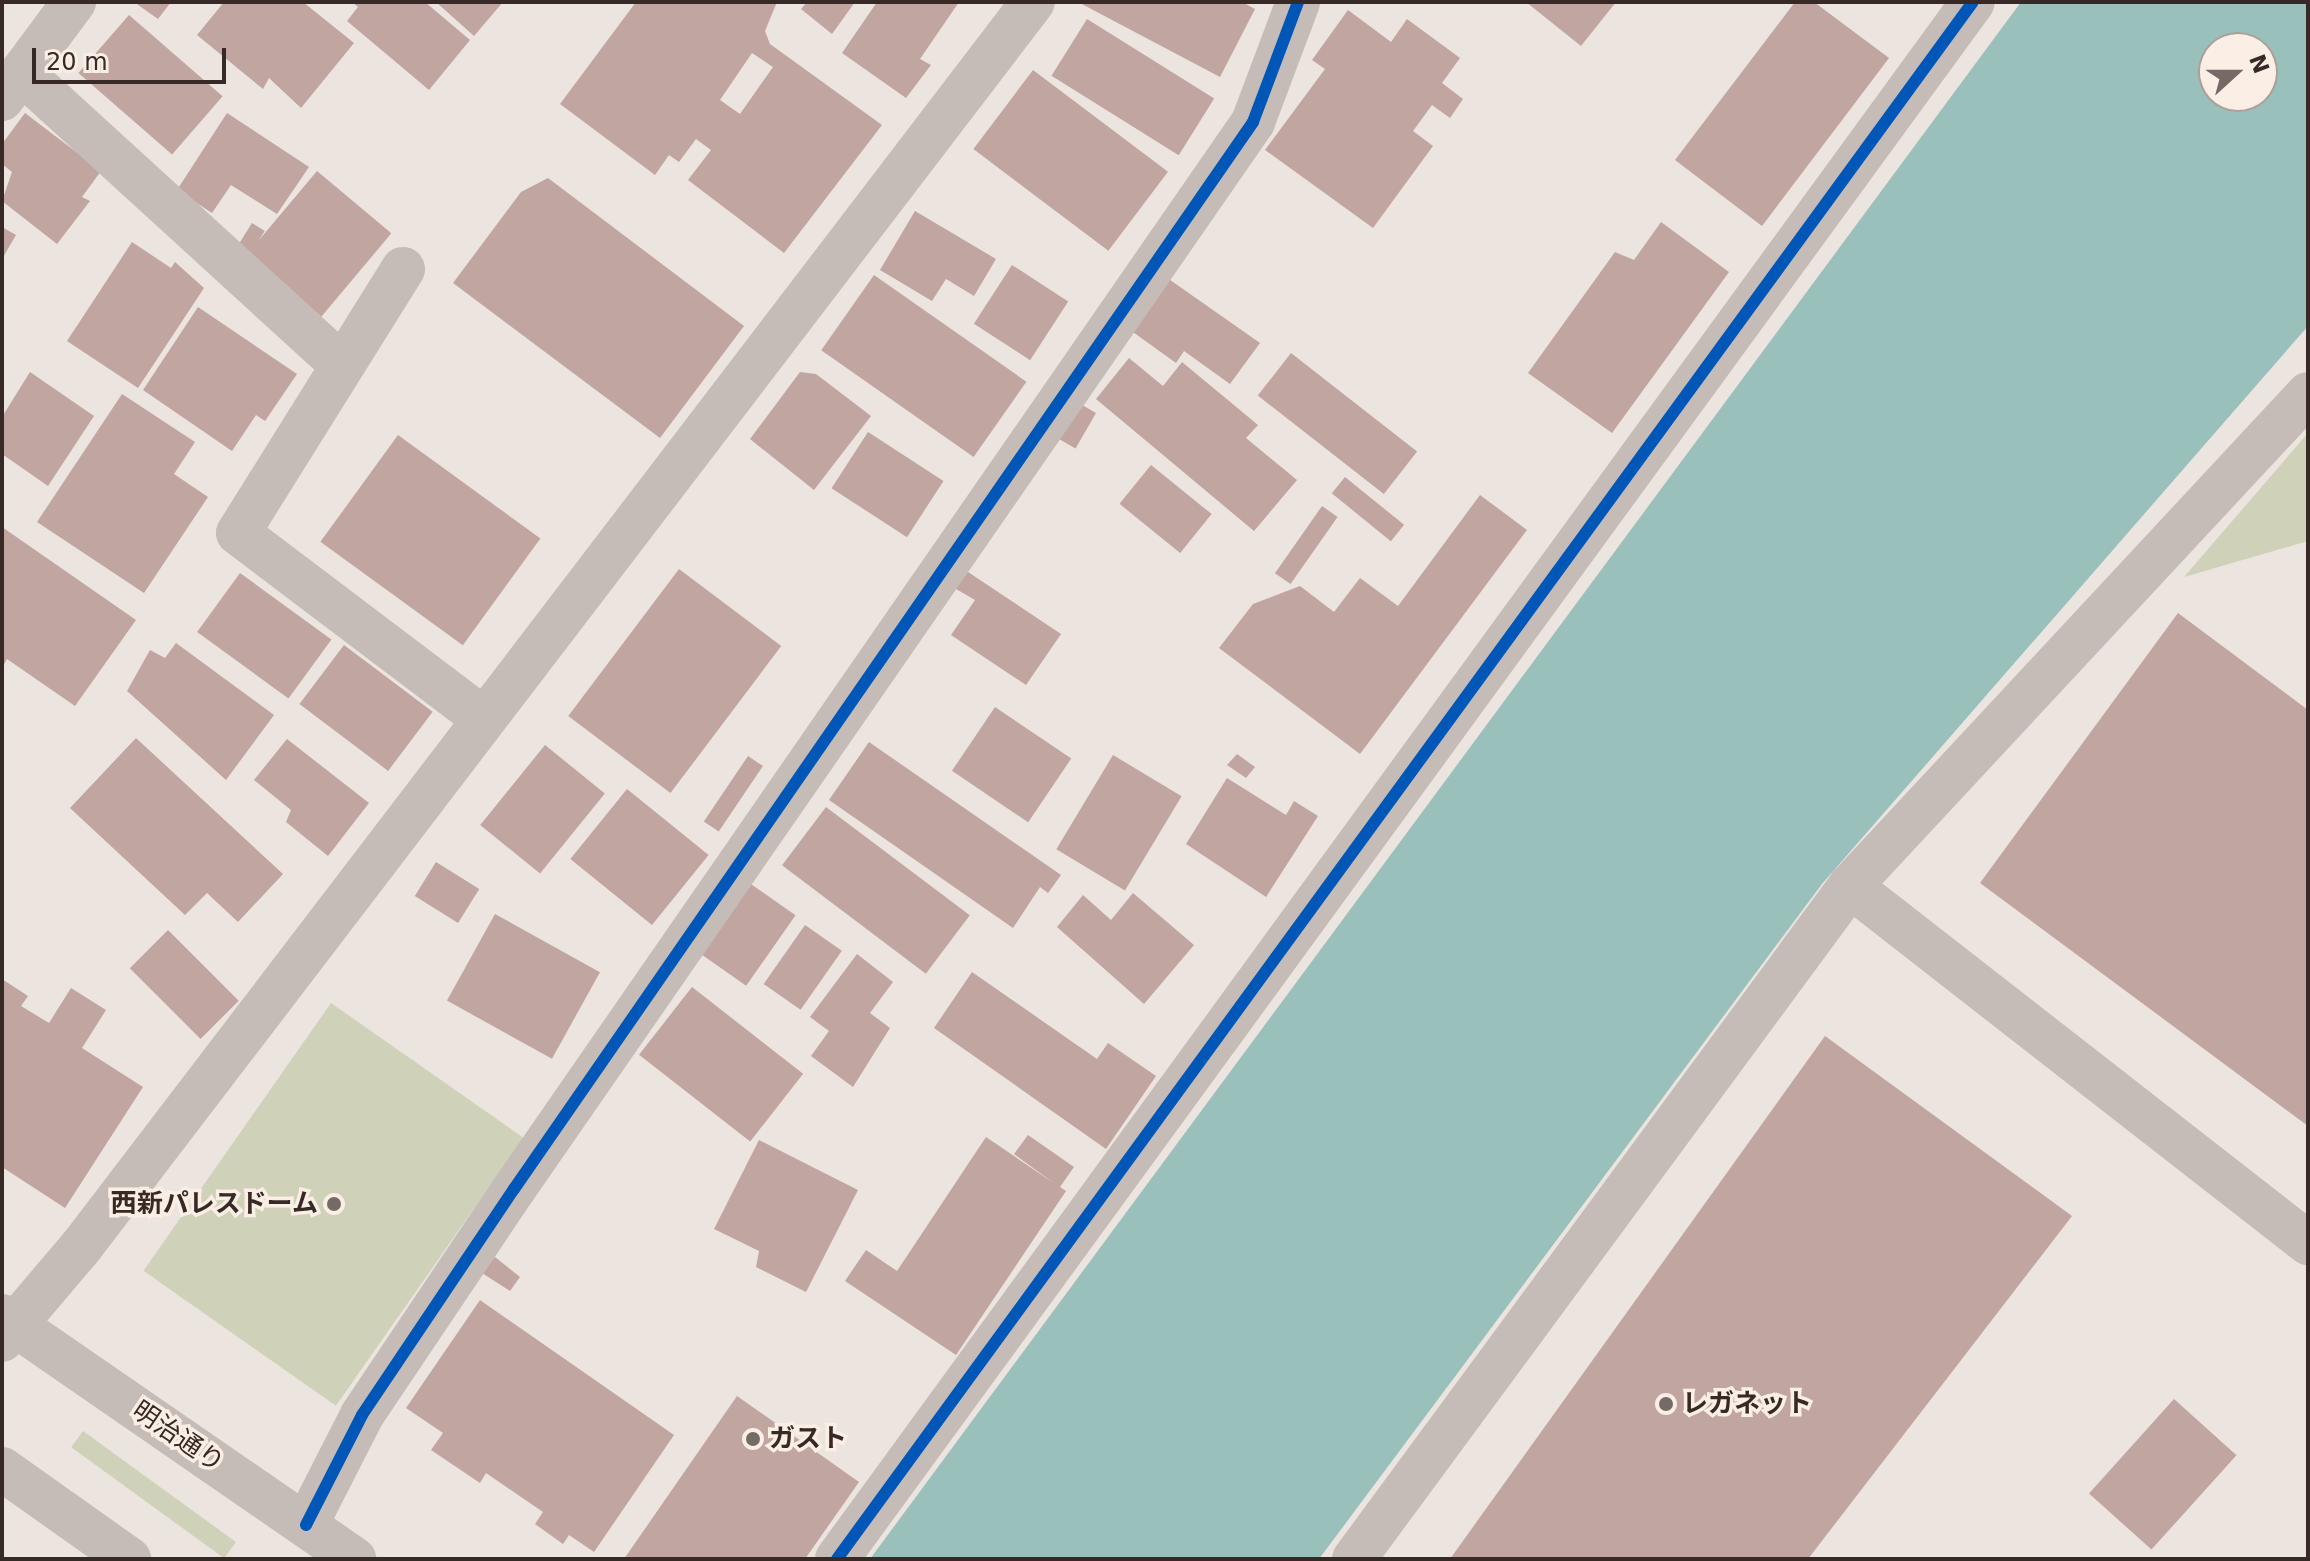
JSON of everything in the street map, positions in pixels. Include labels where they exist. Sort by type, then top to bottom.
[{"type":"street","points":[[74,2],[12,86],[342,365]]},
{"type":"street","points":[[6,1327],[81,1247],[1033,2]]},
{"type":"street","points":[[306,1525],[362,1415],[1253,122],[1298,2]]},
{"type":"street","points":[[837,1559],[1973,2]]},
{"type":"street","points":[[403,269],[238,533],[484,719]]},
{"type":"street","points":[[1354,1559],[1850,886],[2308,394]]},
{"type":"street","points":[[1850,886],[2308,1243]]},
{"type":"street","name":"明治通り","points":[[6,1327],[354,1559]]},
{"type":"street","points":[[2,1469],[129,1559]]},
{"type":"green space","points":[[2308,433],[2308,541],[2184,577]]},
{"type":"green space","name":"西新パレスドーム","points":[[331,1003],[524,1138],[336,1406],[143,1271]]},
{"type":"green space","points":[[83,1431],[236,1542],[224,1558],[71,1447]]},
{"type":"water","points":[[2021,2],[2308,2],[2308,326],[1822,884],[1319,1559],[870,1559]]},
{"type":"building","points":[[134,2],[171,2],[158,19]]},
{"type":"building","points":[[224,2],[303,2],[354,43],[301,108],[269,78],[263,89],[197,35]]},
{"type":"building","points":[[352,2],[425,2],[470,40],[429,90],[347,21],[358,7]]},
{"type":"building","points":[[436,2],[503,2],[474,36]]},
{"type":"building","points":[[636,2],[777,2],[765,31],[770,44],[882,125],[784,253],[688,180],[711,150],[696,139],[679,162],[669,155],[655,175],[560,104]],"holes":[[[752,53],[773,67],[740,114],[720,100]]]},
{"type":"building","points":[[807,2],[855,2],[832,34],[801,9]]},
{"type":"building","points":[[877,2],[959,2],[920,59],[931,65],[906,98],[842,53]]},
{"type":"building","points":[[1078,2],[1242,2],[1255,9],[1220,77]]},
{"type":"building","points":[[1526,2],[1616,2],[1581,46]]},
{"type":"building","points":[[1795,2],[1814,2],[1889,58],[1762,226],[1675,160]]},
{"type":"building","points":[[1348,10],[1391,42],[1407,19],[1460,58],[1442,83],[1463,99],[1450,118],[1432,105],[1413,131],[1433,146],[1373,228],[1265,150],[1325,69],[1312,60]]},
{"type":"building","points":[[129,15],[223,96],[172,154],[78,73]]},
{"type":"building","points":[[1087,19],[1214,98],[1179,155],[1051,76]]},
{"type":"building","points":[[1033,70],[1168,172],[1108,251],[973,149]]},
{"type":"building","points":[[25,113],[101,171],[82,197],[90,201],[57,244],[2,201],[12,172],[2,164],[2,144]]},
{"type":"building","points":[[227,113],[309,167],[277,214],[231,185],[212,213],[177,190]]},
{"type":"building","points":[[317,171],[391,233],[321,317],[247,254]]},
{"type":"building","points":[[548,178],[744,326],[660,438],[453,283],[521,192]]},
{"type":"building","points":[[915,211],[996,259],[974,296],[946,279],[932,301],[880,270]]},
{"type":"building","points":[[1661,222],[1729,272],[1612,433],[1528,373],[1615,252],[1634,260]]},
{"type":"building","points":[[252,223],[265,231],[249,256],[236,248]]},
{"type":"building","points":[[2,227],[16,235],[2,259]]},
{"type":"building","points":[[132,242],[171,268],[175,262],[204,288],[138,388],[67,341]]},
{"type":"building","points":[[1012,265],[1068,301],[1030,360],[974,324]]},
{"type":"building","points":[[874,275],[1026,382],[974,457],[821,350]]},
{"type":"building","points":[[1163,275],[1260,343],[1230,384],[1184,351],[1176,363],[1126,327]]},
{"type":"building","points":[[198,307],[297,374],[265,421],[256,415],[232,451],[143,390]]},
{"type":"building","points":[[1291,353],[1417,452],[1384,494],[1258,396]]},
{"type":"building","points":[[1129,358],[1163,386],[1182,362],[1258,425],[1246,438],[1297,480],[1254,531],[1096,399]]},
{"type":"building","points":[[30,372],[94,416],[48,486],[2,454],[2,417]]},
{"type":"building","points":[[800,372],[816,374],[871,416],[814,490],[750,439]]},
{"type":"building","points":[[122,394],[195,442],[174,474],[208,497],[144,593],[37,522]]},
{"type":"building","points":[[1070,398],[1096,413],[1075,449],[1050,434]]},
{"type":"building","points":[[868,432],[943,481],[907,537],[832,488]]},
{"type":"building","points":[[398,435],[540,538],[463,645],[320,542]]},
{"type":"building","points":[[1151,465],[1212,514],[1180,553],[1120,504]]},
{"type":"building","points":[[1345,477],[1404,525],[1391,541],[1332,493]]},
{"type":"building","points":[[1480,495],[1527,530],[1360,754],[1219,648],[1253,604],[1300,586],[1334,612],[1360,578],[1398,606]]},
{"type":"building","points":[[1322,506],[1338,517],[1291,584],[1275,573]]},
{"type":"building","points":[[2,527],[136,620],[75,706],[7,659],[2,668]]},
{"type":"building","points":[[962,568],[1061,634],[1026,685],[951,635],[975,600],[951,586]]},
{"type":"building","points":[[679,569],[781,646],[670,793],[568,716]]},
{"type":"building","points":[[240,573],[331,639],[289,698],[197,632]]},
{"type":"building","points":[[2178,613],[2308,710],[2308,1126],[1980,883]]},
{"type":"building","points":[[176,643],[274,715],[226,780],[127,691],[150,650],[165,658]]},
{"type":"building","points":[[344,645],[433,712],[388,771],[299,704]]},
{"type":"building","points":[[995,707],[1071,758],[1028,822],[952,771]]},
{"type":"building","points":[[136,738],[283,874],[238,922],[207,893],[185,915],[70,808]]},
{"type":"building","points":[[287,739],[369,803],[328,856],[286,822],[291,810],[254,780]]},
{"type":"building","points":[[869,742],[1061,875],[1048,893],[1040,887],[1013,928],[829,800]]},
{"type":"building","points":[[545,745],[605,793],[540,874],[480,825]]},
{"type":"building","points":[[1237,754],[1255,767],[1246,778],[1227,765]]},
{"type":"building","points":[[1113,755],[1182,796],[1125,890],[1056,849]]},
{"type":"building","points":[[748,756],[763,766],[719,832],[704,821]]},
{"type":"building","points":[[1227,778],[1286,815],[1294,801],[1318,816],[1266,897],[1186,844]]},
{"type":"building","points":[[627,789],[709,855],[652,925],[570,859]]},
{"type":"building","points":[[826,807],[970,915],[926,974],[782,865]]},
{"type":"building","points":[[436,862],[479,889],[458,923],[415,896]]},
{"type":"building","points":[[748,882],[796,915],[746,986],[699,952]]},
{"type":"building","points":[[1133,893],[1194,945],[1144,1004],[1057,927],[1083,895],[1111,920]]},
{"type":"building","points":[[495,914],[600,972],[552,1059],[447,1001]]},
{"type":"building","points":[[805,925],[842,951],[801,1010],[764,984]]},
{"type":"building","points":[[168,930],[239,1001],[201,1039],[130,968]]},
{"type":"building","points":[[857,954],[893,982],[870,1013],[890,1028],[853,1087],[811,1056],[829,1031],[810,1017]]},
{"type":"building","points":[[972,972],[1097,1059],[1108,1043],[1156,1076],[1106,1149],[934,1028]]},
{"type":"building","points":[[2,979],[28,996],[21,1006],[49,1023],[71,988],[106,1010],[82,1048],[143,1087],[65,1208],[2,1167]]},
{"type":"building","points":[[692,987],[803,1074],[750,1142],[639,1055]]},
{"type":"building","points":[[1825,1036],[2072,1216],[1808,1559],[1450,1559]]},
{"type":"building","points":[[1028,1135],[1074,1167],[1060,1187],[1066,1191],[956,1355],[845,1281],[866,1250],[897,1271],[986,1137],[1055,1184],[1014,1154]]},
{"type":"building","points":[[759,1140],[858,1190],[806,1292],[756,1267],[759,1251],[714,1229]]},
{"type":"building","points":[[495,1257],[520,1277],[510,1291],[482,1273]]},
{"type":"building","points":[[480,1300],[674,1435],[594,1552],[569,1535],[563,1544],[535,1524],[543,1512],[486,1473],[480,1483],[431,1450],[443,1433],[406,1408]]},
{"type":"building","name":"ガスト","points":[[737,1396],[859,1482],[805,1559],[624,1559]]},
{"type":"building","points":[[2174,1399],[2236,1455],[2151,1550],[2089,1493]]},
{"type":"cycle path","points":[[306,1525],[362,1415],[514,1189],[1253,122],[1298,2]]},
{"type":"cycle path","points":[[837,1559],[1973,2]]},
{"type":"place","name":"西新パレスドーム","points":[[334,1204]]},
{"type":"place","name":"レガネット","points":[[1666,1404]]},
{"type":"place","name":"ガスト","points":[[753,1439]]}]
